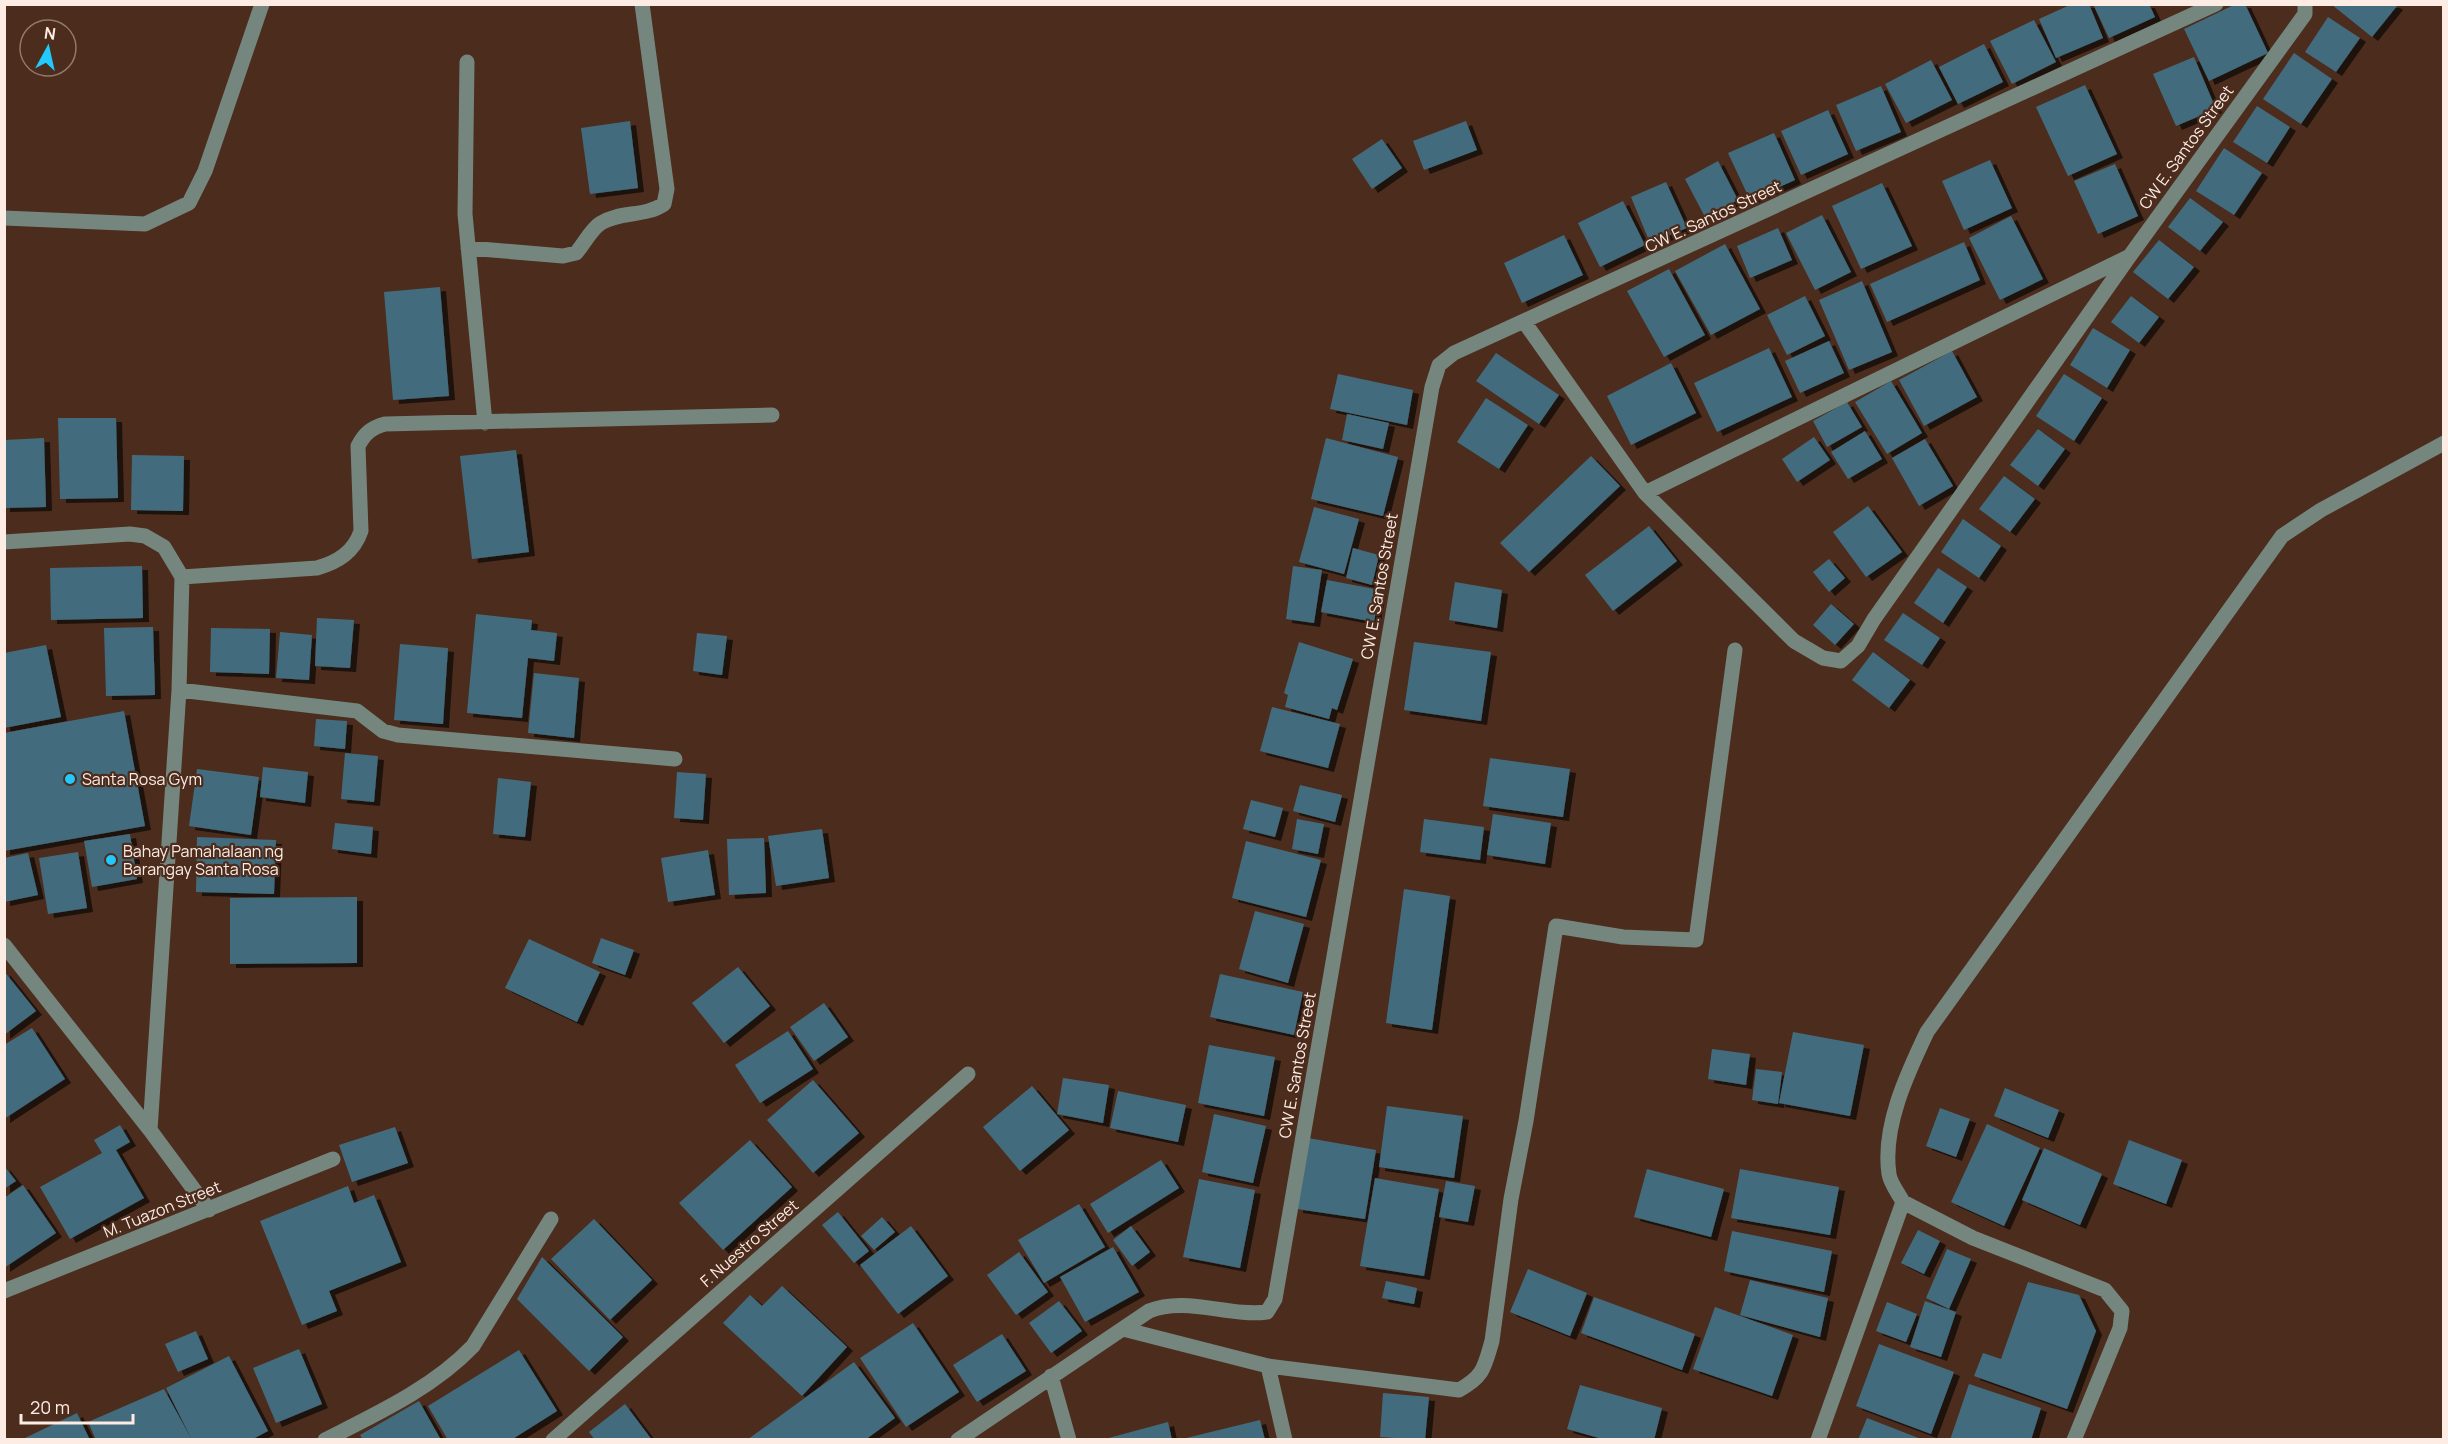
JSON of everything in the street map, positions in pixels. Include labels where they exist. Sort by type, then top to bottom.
[{"type":"street","points":[[4,218],[145,224],[189,203],[205,171],[262,4]]},
{"type":"street","points":[[468,248],[562,256],[576,253],[598,225],[611,218],[654,210],[664,204],[667,189],[642,4]]},
{"type":"street","name":"CW E. Santos Street","points":[[958,1440],[1149,1311],[1164,1305],[1252,1314],[1268,1312],[1275,1299],[1432,387],[1439,365],[1454,353],[1525,323],[2216,4]]},
{"type":"street","name":"CW E. Santos Street","points":[[1645,493],[1794,641],[1822,658],[1841,661],[1858,646],[1874,619],[2129,257],[2305,14],[2306,4]]},
{"type":"street","points":[[467,62],[465,214],[485,423]]},
{"type":"street","points":[[1525,323],[1645,493],[2129,257]]},
{"type":"street","points":[[182,577],[296,570],[332,564],[348,553],[358,541],[361,531],[358,446],[364,435],[373,427],[385,424],[772,416]]},
{"type":"street","points":[[2074,1440],[2120,1328],[2122,1311],[2105,1290],[1973,1238],[1903,1203],[1889,1175],[1890,1136],[1902,1093],[1927,1032],[2282,536],[2321,510],[2444,443]]},
{"type":"street","points":[[4,542],[130,534],[145,536],[164,547],[182,577],[179,690],[150,1130]]},
{"type":"street","points":[[1123,1329],[1268,1366],[1459,1390],[1477,1380],[1486,1364],[1492,1341],[1511,1199],[1526,1121],[1556,926],[1623,937],[1696,940],[1735,650]]},
{"type":"street","points":[[179,690],[357,711],[383,731],[398,735],[675,759]]},
{"type":"street","points":[[4,945],[150,1130],[209,1210]]},
{"type":"street","name":"F. Nuestro Street","points":[[553,1440],[968,1074]]},
{"type":"street","name":"M. Tuazon Street","points":[[4,1291],[333,1159]]},
{"type":"street","points":[[1818,1440],[1903,1203]]},
{"type":"street","points":[[325,1440],[383,1410],[456,1364],[473,1346],[551,1219]]},
{"type":"street","points":[[1268,1366],[1285,1440]]},
{"type":"street","points":[[1051,1376],[1070,1440]]},
{"type":"building","points":[[2072,4],[2089,4],[2103,38],[2056,58],[2039,19]]},
{"type":"building","points":[[2093,4],[2149,4],[2155,17],[2109,38]]},
{"type":"building","points":[[2236,4],[2245,4],[2268,53],[2209,81],[2184,29]]},
{"type":"building","points":[[2331,4],[2394,4],[2397,6],[2372,37]]},
{"type":"building","points":[[2328,17],[2360,38],[2336,72],[2305,52]]},
{"type":"building","points":[[2034,20],[2056,62],[2012,84],[1990,41]]},
{"type":"building","points":[[1984,44],[2003,82],[1958,104],[1939,67]]},
{"type":"building","points":[[2294,53],[2332,79],[2301,124],[2263,99]]},
{"type":"building","points":[[2194,57],[2216,109],[2176,126],[2153,74]]},
{"type":"building","points":[[1931,60],[1952,100],[1906,123],[1885,84]]},
{"type":"building","points":[[2085,85],[2117,154],[2068,176],[2036,107]]},
{"type":"building","points":[[1881,86],[1901,132],[1856,151],[1836,105]]},
{"type":"building","points":[[2257,106],[2290,127],[2267,163],[2233,142]]},
{"type":"building","points":[[1828,110],[1848,154],[1801,175],[1781,131]]},
{"type":"building","points":[[630,121],[638,188],[590,194],[581,128]]},
{"type":"building","points":[[1466,121],[1477,150],[1424,170],[1413,141]]},
{"type":"building","points":[[1774,133],[1795,180],[1750,200],[1728,153]]},
{"type":"building","points":[[1382,139],[1402,168],[1372,189],[1352,159]]},
{"type":"building","points":[[2224,148],[2262,173],[2234,215],[2196,191]]},
{"type":"building","points":[[1990,160],[2012,208],[1964,230],[1942,181]]},
{"type":"building","points":[[1718,161],[1738,200],[1705,217],[1685,179]]},
{"type":"building","points":[[2115,164],[2138,216],[2098,234],[2074,181]]},
{"type":"building","points":[[1666,182],[1687,228],[1650,243],[1631,197]]},
{"type":"building","points":[[1882,183],[1912,246],[1861,269],[1832,206]]},
{"type":"building","points":[[2190,198],[2223,222],[2200,251],[2168,227]]},
{"type":"building","points":[[1623,201],[1645,245],[1600,267],[1578,223]]},
{"type":"building","points":[[1822,215],[1851,272],[1815,290],[1786,233]]},
{"type":"building","points":[[2011,216],[2043,279],[2000,300],[1969,238]]},
{"type":"building","points":[[1778,228],[1792,260],[1750,278],[1737,246]]},
{"type":"building","points":[[1564,235],[1583,275],[1522,303],[1504,263]]},
{"type":"building","points":[[2159,240],[2194,267],[2168,299],[2133,272]]},
{"type":"building","points":[[1964,242],[1980,280],[1887,322],[1870,284]]},
{"type":"building","points":[[1725,244],[1760,309],[1711,335],[1675,271]]},
{"type":"building","points":[[1669,269],[1705,335],[1664,357],[1627,291]]},
{"type":"building","points":[[1862,281],[1892,352],[1849,370],[1819,300]]},
{"type":"building","points":[[440,287],[449,396],[393,400],[384,292]]},
{"type":"building","points":[[1805,296],[1825,336],[1787,355],[1767,315]]},
{"type":"building","points":[[2131,296],[2159,317],[2139,343],[2111,322]]},
{"type":"building","points":[[2093,328],[2130,350],[2107,388],[2070,365]]},
{"type":"building","points":[[1829,341],[1844,373],[1800,393],[1785,361]]},
{"type":"building","points":[[1769,348],[1792,397],[1717,432],[1694,383]]},
{"type":"building","points":[[1952,351],[1977,397],[1924,426],[1899,380]]},
{"type":"building","points":[[1496,353],[1559,395],[1539,424],[1476,381]]},
{"type":"building","points":[[1671,363],[1696,413],[1631,445],[1607,396]]},
{"type":"building","points":[[1338,374],[1413,390],[1407,425],[1330,409]]},
{"type":"building","points":[[2064,374],[2102,398],[2074,441],[2036,416]]},
{"type":"building","points":[[1891,381],[1922,433],[1887,454],[1855,402]]},
{"type":"building","points":[[1486,398],[1528,425],[1499,469],[1457,442]]},
{"type":"building","points":[[1847,402],[1862,427],[1827,447],[1813,421]]},
{"type":"building","points":[[1347,414],[1389,423],[1383,449],[1342,440]]},
{"type":"building","points":[[58,418],[116,418],[118,498],[60,499]]},
{"type":"building","points":[[2038,429],[2065,449],[2038,486],[2010,465]]},
{"type":"building","points":[[1865,431],[1882,459],[1848,479],[1831,452]]},
{"type":"building","points":[[1814,437],[1830,460],[1797,482],[1782,459]]},
{"type":"building","points":[[44,438],[46,507],[4,508],[4,440]]},
{"type":"building","points":[[1326,438],[1398,457],[1383,516],[1311,499]]},
{"type":"building","points":[[1925,439],[1953,486],[1919,506],[1892,458]]},
{"type":"building","points":[[516,450],[529,552],[472,559],[460,456]]},
{"type":"building","points":[[132,455],[184,456],[183,511],[131,510]]},
{"type":"building","points":[[1591,456],[1620,486],[1529,572],[1500,543]]},
{"type":"building","points":[[2004,476],[2035,499],[2010,532],[1979,509]]},
{"type":"building","points":[[1868,506],[1902,552],[1866,577],[1833,532]]},
{"type":"building","points":[[1314,507],[1359,519],[1344,574],[1299,562]]},
{"type":"building","points":[[1963,519],[2001,546],[1979,578],[1941,552]]},
{"type":"building","points":[[1649,526],[1677,561],[1613,611],[1585,575]]},
{"type":"building","points":[[1353,548],[1379,555],[1372,585],[1346,578]]},
{"type":"building","points":[[1829,559],[1845,578],[1829,592],[1813,572]]},
{"type":"building","points":[[142,566],[143,618],[51,620],[50,568]]},
{"type":"building","points":[[1293,566],[1322,570],[1314,623],[1286,619]]},
{"type":"building","points":[[1938,568],[1967,587],[1943,623],[1914,603]]},
{"type":"building","points":[[1327,580],[1380,590],[1374,622],[1321,612]]},
{"type":"building","points":[[1455,582],[1502,590],[1497,628],[1449,620]]},
{"type":"building","points":[[1831,604],[1854,624],[1835,645],[1813,625]]},
{"type":"building","points":[[1903,613],[1940,638],[1922,665],[1884,640]]},
{"type":"building","points":[[476,614],[532,620],[531,630],[557,633],[554,661],[528,658],[522,718],[467,713]]},
{"type":"building","points":[[317,618],[354,620],[350,668],[315,666]]},
{"type":"building","points":[[153,627],[155,695],[106,696],[104,628]]},
{"type":"building","points":[[211,628],[270,629],[269,674],[210,672]]},
{"type":"building","points":[[280,632],[312,635],[309,680],[276,678]]},
{"type":"building","points":[[697,633],[727,636],[722,675],[693,671]]},
{"type":"building","points":[[1299,642],[1353,659],[1337,710],[1332,708],[1329,719],[1285,707],[1288,695],[1284,693]]},
{"type":"building","points":[[1414,642],[1491,652],[1481,721],[1404,710]]},
{"type":"building","points":[[400,644],[448,648],[443,724],[394,720]]},
{"type":"building","points":[[46,645],[61,717],[4,728],[4,653]]},
{"type":"building","points":[[1873,652],[1910,680],[1889,708],[1852,680]]},
{"type":"building","points":[[534,673],[579,678],[574,738],[528,733]]},
{"type":"building","points":[[1272,707],[1340,724],[1328,768],[1260,751]]},
{"type":"building","name":"Santa Rosa Gym","points":[[124,711],[145,826],[4,851],[4,733]]},
{"type":"building","points":[[316,719],[347,721],[345,749],[314,746]]},
{"type":"building","points":[[345,753],[378,756],[374,802],[341,799]]},
{"type":"building","points":[[1490,758],[1570,769],[1563,817],[1483,806]]},
{"type":"building","points":[[263,767],[308,772],[305,803],[260,797]]},
{"type":"building","points":[[197,769],[259,777],[251,835],[189,826]]},
{"type":"building","points":[[677,772],[706,774],[703,820],[674,818]]},
{"type":"building","points":[[498,778],[531,782],[525,837],[493,834]]},
{"type":"building","points":[[1300,785],[1342,795],[1335,822],[1293,811]]},
{"type":"building","points":[[1251,800],[1283,808],[1275,837],[1243,829]]},
{"type":"building","points":[[1493,814],[1551,823],[1545,864],[1487,855]]},
{"type":"building","points":[[1297,819],[1324,824],[1318,854],[1292,849]]},
{"type":"building","points":[[1424,819],[1484,827],[1480,860],[1420,852]]},
{"type":"building","points":[[335,823],[373,827],[371,854],[332,849]]},
{"type":"building","points":[[822,829],[829,878],[776,886],[768,836]]},
{"type":"building","name":"Bahay Pamahalaan ng Barangay Santa Rosa","points":[[130,834],[137,879],[92,887],[84,841]]},
{"type":"building","points":[[197,837],[276,840],[274,894],[196,892]]},
{"type":"building","points":[[764,838],[766,893],[729,895],[727,839]]},
{"type":"building","points":[[1246,841],[1321,860],[1306,917],[1232,898]]},
{"type":"building","points":[[708,850],[715,895],[668,902],[661,858]]},
{"type":"building","points":[[78,852],[87,908],[48,914],[39,858]]},
{"type":"building","points":[[28,853],[38,895],[4,902],[4,858]]},
{"type":"building","points":[[1404,889],[1450,896],[1432,1030],[1386,1023]]},
{"type":"building","points":[[357,897],[357,963],[230,964],[230,898]]},
{"type":"building","points":[[1255,911],[1304,924],[1288,983],[1239,969]]},
{"type":"building","points":[[601,938],[634,950],[625,975],[592,963]]},
{"type":"building","points":[[529,939],[600,972],[577,1022],[505,988]]},
{"type":"building","points":[[738,967],[770,1006],[724,1043],[692,1003]]},
{"type":"building","points":[[4,971],[36,1011],[4,1035]]},
{"type":"building","points":[[1220,974],[1303,992],[1294,1035],[1210,1017]]},
{"type":"building","points":[[824,1003],[848,1037],[814,1061],[790,1027]]},
{"type":"building","points":[[32,1028],[65,1079],[4,1119],[4,1045]]},
{"type":"building","points":[[788,1031],[813,1069],[760,1103],[735,1065]]},
{"type":"building","points":[[1793,1032],[1864,1045],[1850,1116],[1779,1103]]},
{"type":"building","points":[[1209,1045],[1275,1057],[1264,1116],[1198,1103]]},
{"type":"building","points":[[1712,1049],[1750,1054],[1746,1085],[1708,1079]]},
{"type":"building","points":[[1756,1069],[1782,1072],[1778,1104],[1752,1100]]},
{"type":"building","points":[[1063,1078],[1109,1085],[1103,1123],[1057,1114]]},
{"type":"building","points":[[813,1080],[859,1133],[813,1173],[767,1120]]},
{"type":"building","points":[[1032,1086],[1069,1130],[1020,1171],[983,1127]]},
{"type":"building","points":[[2005,1088],[2059,1110],[2048,1138],[1994,1116]]},
{"type":"building","points":[[1118,1091],[1186,1105],[1178,1142],[1110,1128]]},
{"type":"building","points":[[1387,1106],[1463,1116],[1454,1178],[1379,1167]]},
{"type":"building","points":[[1940,1108],[1970,1119],[1956,1157],[1926,1146]]},
{"type":"building","points":[[1214,1114],[1266,1126],[1253,1183],[1202,1172]]},
{"type":"building","points":[[1987,1124],[2040,1148],[2004,1226],[1951,1202]]},
{"type":"building","points":[[120,1125],[130,1142],[116,1150],[144,1198],[70,1239],[40,1187],[102,1153],[94,1140]]},
{"type":"building","points":[[395,1127],[408,1163],[352,1182],[339,1145]]},
{"type":"building","points":[[1308,1138],[1376,1150],[1365,1219],[1297,1209]]},
{"type":"building","points":[[750,1140],[792,1187],[723,1250],[679,1203]]},
{"type":"building","points":[[2129,1140],[2182,1160],[2166,1204],[2113,1184]]},
{"type":"building","points":[[2044,1148],[2102,1174],[2080,1225],[2022,1200]]},
{"type":"building","points":[[1161,1160],[1179,1188],[1108,1233],[1090,1204]]},
{"type":"building","points":[[4,1166],[16,1181],[4,1189]]},
{"type":"building","points":[[1647,1169],[1724,1189],[1711,1237],[1634,1217]]},
{"type":"building","points":[[1740,1169],[1839,1187],[1830,1235],[1731,1218]]},
{"type":"building","points":[[1375,1178],[1439,1189],[1424,1276],[1360,1266]]},
{"type":"building","points":[[1199,1179],[1255,1190],[1240,1268],[1183,1257]]},
{"type":"building","points":[[1446,1181],[1475,1186],[1468,1222],[1439,1217]]},
{"type":"building","points":[[23,1185],[56,1233],[4,1268],[4,1198]]},
{"type":"building","points":[[348,1186],[354,1203],[374,1195],[401,1262],[329,1291],[337,1311],[302,1325],[260,1221]]},
{"type":"building","points":[[1079,1204],[1105,1247],[1044,1283],[1018,1240]]},
{"type":"building","points":[[838,1212],[869,1251],[854,1263],[822,1225]]},
{"type":"building","points":[[882,1217],[895,1232],[874,1250],[861,1236]]},
{"type":"building","points":[[594,1219],[652,1280],[610,1320],[551,1259]]},
{"type":"building","points":[[911,1226],[948,1276],[898,1314],[860,1265]]},
{"type":"building","points":[[1131,1226],[1150,1252],[1132,1266],[1113,1240]]},
{"type":"building","points":[[1918,1230],[1940,1241],[1924,1274],[1901,1263]]},
{"type":"building","points":[[1732,1231],[1832,1251],[1824,1292],[1724,1271]]},
{"type":"building","points":[[1113,1247],[1139,1292],[1085,1322],[1060,1277]]},
{"type":"building","points":[[1947,1249],[1971,1259],[1949,1309],[1926,1298]]},
{"type":"building","points":[[1019,1252],[1048,1292],[1016,1315],[987,1275]]},
{"type":"building","points":[[542,1257],[623,1337],[589,1371],[517,1299]]},
{"type":"building","points":[[1528,1269],[1587,1293],[1570,1336],[1510,1312]]},
{"type":"building","points":[[1750,1280],[1828,1298],[1820,1337],[1740,1315]]},
{"type":"building","points":[[1386,1281],[1417,1288],[1414,1304],[1382,1298]]},
{"type":"building","points":[[2028,1282],[2079,1295],[2096,1331],[2067,1409],[1974,1376],[1983,1353],[2001,1359]]},
{"type":"building","points":[[782,1286],[847,1347],[802,1396],[723,1323],[750,1295],[762,1306]]},
{"type":"building","points":[[1594,1297],[1695,1334],[1682,1370],[1581,1333]]},
{"type":"building","points":[[1059,1301],[1082,1331],[1051,1353],[1029,1323]]},
{"type":"building","points":[[1925,1301],[1956,1312],[1941,1357],[1910,1347]]},
{"type":"building","points":[[1887,1302],[1917,1314],[1906,1342],[1876,1331]]},
{"type":"building","points":[[1715,1307],[1793,1335],[1772,1396],[1693,1369]]},
{"type":"building","points":[[913,1323],[959,1392],[906,1427],[860,1358]]},
{"type":"building","points":[[196,1331],[208,1359],[178,1372],[165,1344]]},
{"type":"building","points":[[1002,1334],[1026,1371],[977,1402],[953,1365]]},
{"type":"building","points":[[1879,1344],[1954,1372],[1931,1434],[1856,1406]]},
{"type":"building","points":[[299,1349],[322,1404],[276,1423],[253,1368]]},
{"type":"building","points":[[519,1350],[557,1411],[511,1440],[448,1440],[428,1406]]},
{"type":"building","points":[[229,1356],[268,1431],[251,1440],[192,1440],[166,1388]]},
{"type":"building","points":[[854,1362],[895,1418],[865,1440],[747,1440]]},
{"type":"building","points":[[1969,1384],[2041,1408],[2031,1440],[1950,1440]]},
{"type":"building","points":[[1580,1385],[1662,1408],[1654,1440],[1606,1440],[1567,1429]]},
{"type":"building","points":[[164,1389],[192,1440],[96,1440],[88,1422]]},
{"type":"building","points":[[1383,1393],[1429,1397],[1425,1440],[1380,1437]]},
{"type":"building","points":[[419,1401],[441,1440],[363,1440],[360,1435]]},
{"type":"building","points":[[625,1404],[652,1440],[595,1440],[589,1432]]},
{"type":"building","points":[[77,1413],[90,1440],[26,1440],[25,1438]]},
{"type":"building","points":[[1867,1418],[1921,1439],[1921,1440],[1858,1440]]},
{"type":"building","points":[[1260,1420],[1265,1440],[1182,1440],[1182,1439]]},
{"type":"building","points":[[1168,1422],[1172,1440],[1105,1440],[1105,1439]]},
{"type":"place","name":"Santa Rosa Gym","points":[[70,779]]},
{"type":"place","name":"Bahay Pamahalaan ng Barangay Santa Rosa","points":[[111,860]]}]
